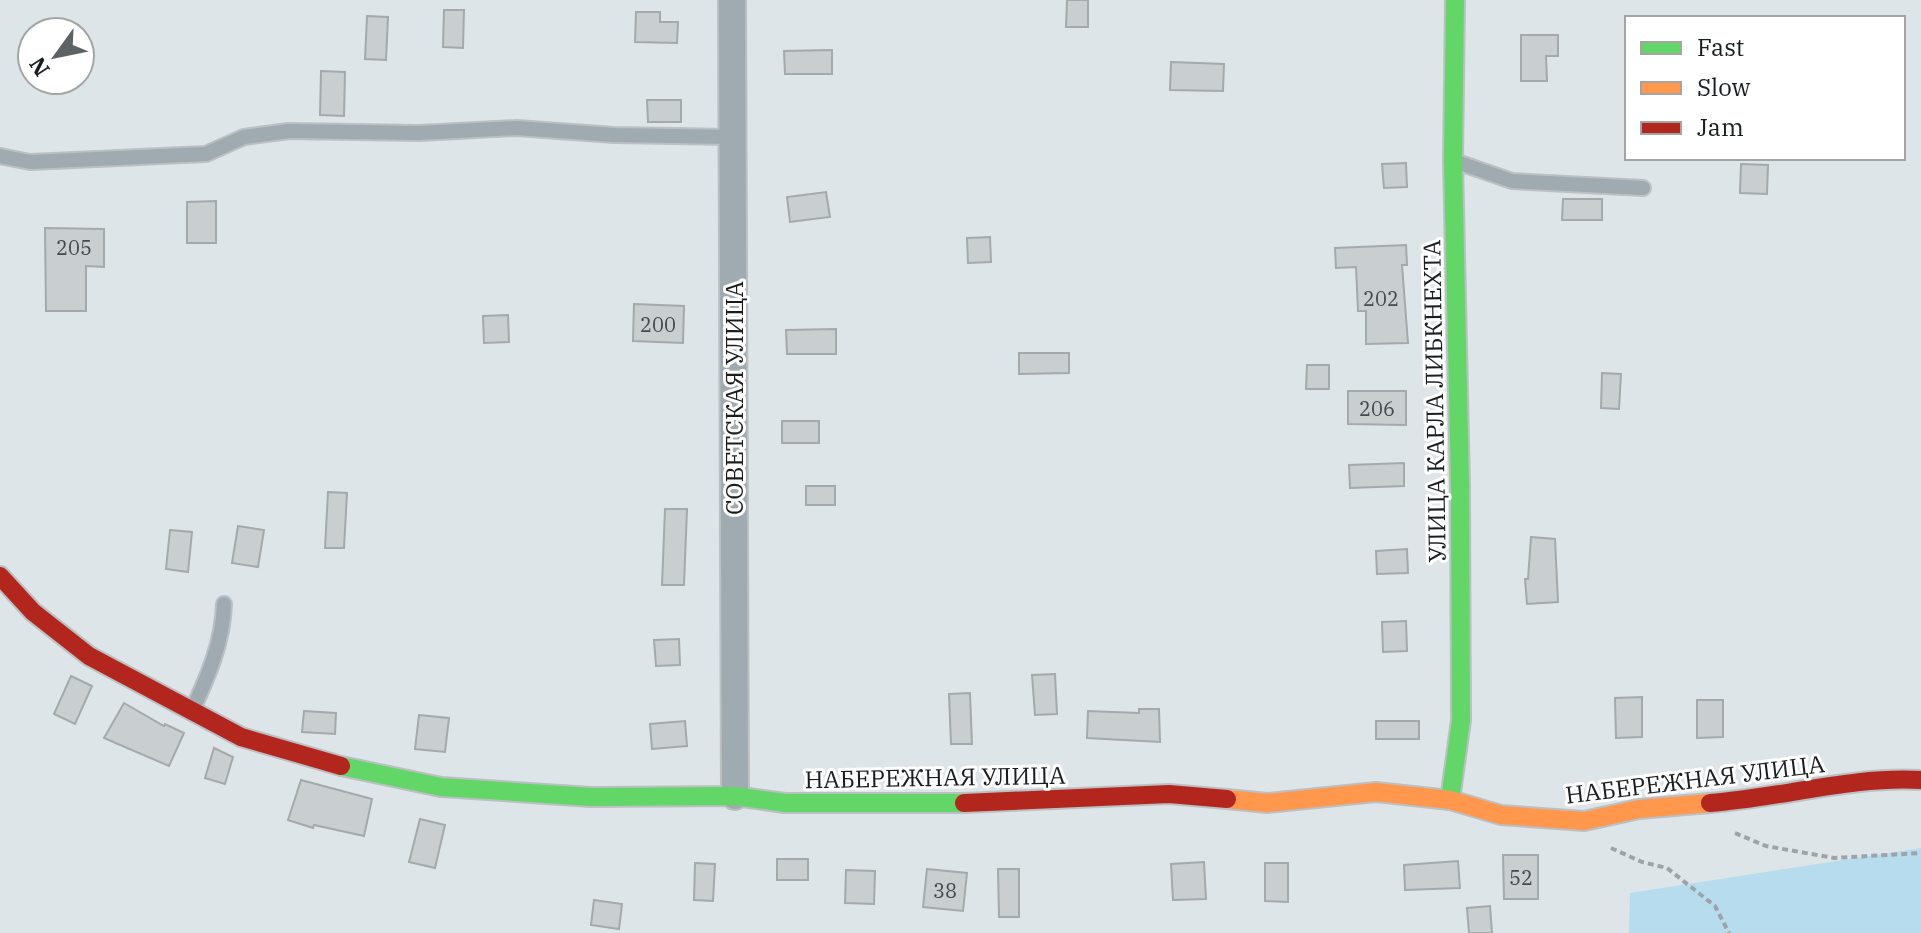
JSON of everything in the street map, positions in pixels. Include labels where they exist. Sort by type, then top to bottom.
[{"type":"street","name":"СОВЕТСКАЯ УЛИЦА","points":[[732,0],[735,796]]},
{"type":"street","name":"УЛИЦА КАРЛА ЛИБКНЕХТА","points":[[1450,800],[1461,720],[1460,469],[1453,160],[1455,0]]},
{"type":"street","name":"НАБЕРЕЖНАЯ УЛИЦА","points":[[0,576],[33,612],[89,656],[241,737],[339,766],[441,787],[591,797],[735,796],[785,803],[846,804],[937,804],[1169,794],[1267,803],[1376,792],[1450,800],[1501,815],[1584,821],[1639,809],[1754,800],[1889,778],[1921,780]]},
{"type":"lane","points":[[0,156],[30,162],[206,154],[244,137],[289,131],[419,133],[517,128],[628,136],[732,137]]},
{"type":"lane","points":[[1453,160],[1512,181],[1643,188]]},
{"type":"lane","points":[[192,711],[210,672],[224,624],[224,604]]},
{"type":"path","points":[[1584,821],[1606,846],[1642,862],[1667,868],[1715,906],[1729,933]]},
{"type":"path","points":[[1725,829],[1766,846],[1834,858],[1921,853]]},
{"type":"shaded area","points":[[1921,848],[1921,933],[1629,933],[1630,893]]},
{"type":"building","points":[[1067,0],[1088,0],[1088,27],[1066,27]]},
{"type":"building","points":[[444,10],[464,10],[463,48],[443,47]]},
{"type":"building","points":[[636,12],[660,12],[660,22],[678,22],[677,43],[635,42]]},
{"type":"building","points":[[367,16],[388,17],[386,60],[365,59]]},
{"type":"building","points":[[1521,35],[1558,35],[1558,56],[1546,56],[1547,81],[1521,81]]},
{"type":"building","points":[[832,50],[832,74],[785,74],[784,51]]},
{"type":"building","points":[[1171,62],[1224,64],[1223,91],[1170,90]]},
{"type":"building","points":[[321,71],[345,72],[344,116],[320,115]]},
{"type":"building","points":[[647,100],[681,100],[681,122],[648,122]]},
{"type":"building","points":[[1406,163],[1407,187],[1384,188],[1382,164]]},
{"type":"building","points":[[1741,164],[1768,165],[1767,194],[1740,193]]},
{"type":"building","points":[[826,192],[830,217],[790,222],[787,197]]},
{"type":"building","points":[[1563,199],[1602,199],[1602,220],[1562,220]]},
{"type":"building","points":[[216,201],[216,243],[187,243],[187,202]]},
{"type":"building","points":[[45,228],[104,229],[104,267],[86,266],[86,311],[46,311]]},
{"type":"building","points":[[990,237],[991,262],[968,263],[967,238]]},
{"type":"building","points":[[1406,245],[1407,265],[1402,265],[1408,343],[1366,344],[1366,311],[1358,311],[1356,267],[1336,268],[1335,248]]},
{"type":"building","points":[[634,304],[684,306],[683,343],[633,341]]},
{"type":"building","points":[[508,315],[509,342],[484,343],[483,316]]},
{"type":"building","points":[[836,329],[836,354],[787,354],[786,330]]},
{"type":"building","points":[[1019,353],[1069,353],[1069,373],[1019,374]]},
{"type":"building","points":[[1307,365],[1329,365],[1329,389],[1306,389]]},
{"type":"building","points":[[1602,373],[1621,374],[1619,409],[1601,408]]},
{"type":"building","points":[[1348,391],[1406,391],[1406,425],[1348,424]]},
{"type":"building","points":[[782,421],[819,421],[819,443],[782,443]]},
{"type":"building","points":[[1404,463],[1404,486],[1350,488],[1349,465]]},
{"type":"building","points":[[806,486],[835,486],[835,505],[806,505]]},
{"type":"building","points":[[328,492],[347,493],[344,548],[325,548]]},
{"type":"building","points":[[665,509],[687,509],[684,585],[662,585]]},
{"type":"building","points":[[238,526],[264,530],[258,567],[232,563]]},
{"type":"building","points":[[170,530],[192,532],[188,572],[166,569]]},
{"type":"building","points":[[1531,537],[1555,539],[1558,602],[1527,604],[1525,579],[1528,579]]},
{"type":"building","points":[[1407,549],[1408,573],[1377,574],[1376,551]]},
{"type":"building","points":[[1406,621],[1407,651],[1383,652],[1382,622]]},
{"type":"building","points":[[679,639],[680,665],[656,666],[654,640]]},
{"type":"building","points":[[1055,674],[1057,714],[1035,715],[1032,675]]},
{"type":"building","points":[[71,676],[92,686],[75,724],[54,714]]},
{"type":"building","points":[[970,693],[972,744],[951,744],[949,694]]},
{"type":"building","points":[[1642,697],[1642,737],[1616,738],[1615,698]]},
{"type":"building","points":[[1697,700],[1723,700],[1723,737],[1697,738]]},
{"type":"building","points":[[124,703],[164,726],[184,733],[169,766],[104,738]]},
{"type":"building","points":[[1139,709],[1159,709],[1160,742],[1087,738],[1088,711],[1139,713]]},
{"type":"building","points":[[304,711],[336,713],[335,734],[302,732]]},
{"type":"building","points":[[419,715],[449,718],[445,752],[415,749]]},
{"type":"building","points":[[685,721],[687,746],[652,749],[650,724]]},
{"type":"building","points":[[1376,721],[1419,721],[1419,739],[1376,739]]},
{"type":"building","points":[[214,748],[233,757],[225,784],[205,778]]},
{"type":"building","points":[[301,780],[372,799],[364,836],[314,825],[313,828],[288,820]]},
{"type":"building","points":[[420,819],[445,825],[435,868],[409,862]]},
{"type":"building","points":[[1503,855],[1538,855],[1538,899],[1504,899]]},
{"type":"building","points":[[777,859],[808,859],[808,880],[777,880]]},
{"type":"building","points":[[1458,861],[1460,888],[1405,890],[1404,865]]},
{"type":"building","points":[[1204,862],[1206,899],[1173,900],[1171,864]]},
{"type":"building","points":[[695,863],[715,864],[713,901],[694,900]]},
{"type":"building","points":[[1265,863],[1288,863],[1288,902],[1265,901]]},
{"type":"building","points":[[927,869],[967,873],[963,911],[923,907]]},
{"type":"building","points":[[998,869],[1019,869],[1019,917],[999,917]]},
{"type":"building","points":[[846,870],[875,871],[874,904],[845,903]]},
{"type":"building","points":[[594,900],[622,904],[619,929],[591,925]]},
{"type":"building","points":[[1490,906],[1492,933],[1469,933],[1467,908]]},
{"type":"traffic: fast","points":[[1450,800],[1461,720],[1453,160],[1455,0]]},
{"type":"traffic: fast","points":[[341,766],[441,787],[591,797],[735,796],[785,803],[964,803]]},
{"type":"traffic: slow","points":[[1227,799],[1267,803],[1376,792],[1450,800],[1501,815],[1584,821],[1639,809],[1710,803]]},
{"type":"traffic: jam","points":[[0,576],[33,612],[89,656],[241,737],[341,766]]},
{"type":"traffic: jam","points":[[1710,803],[1868,781],[1921,780]]},
{"type":"traffic: jam","points":[[964,803],[1169,794],[1227,799]]}]
